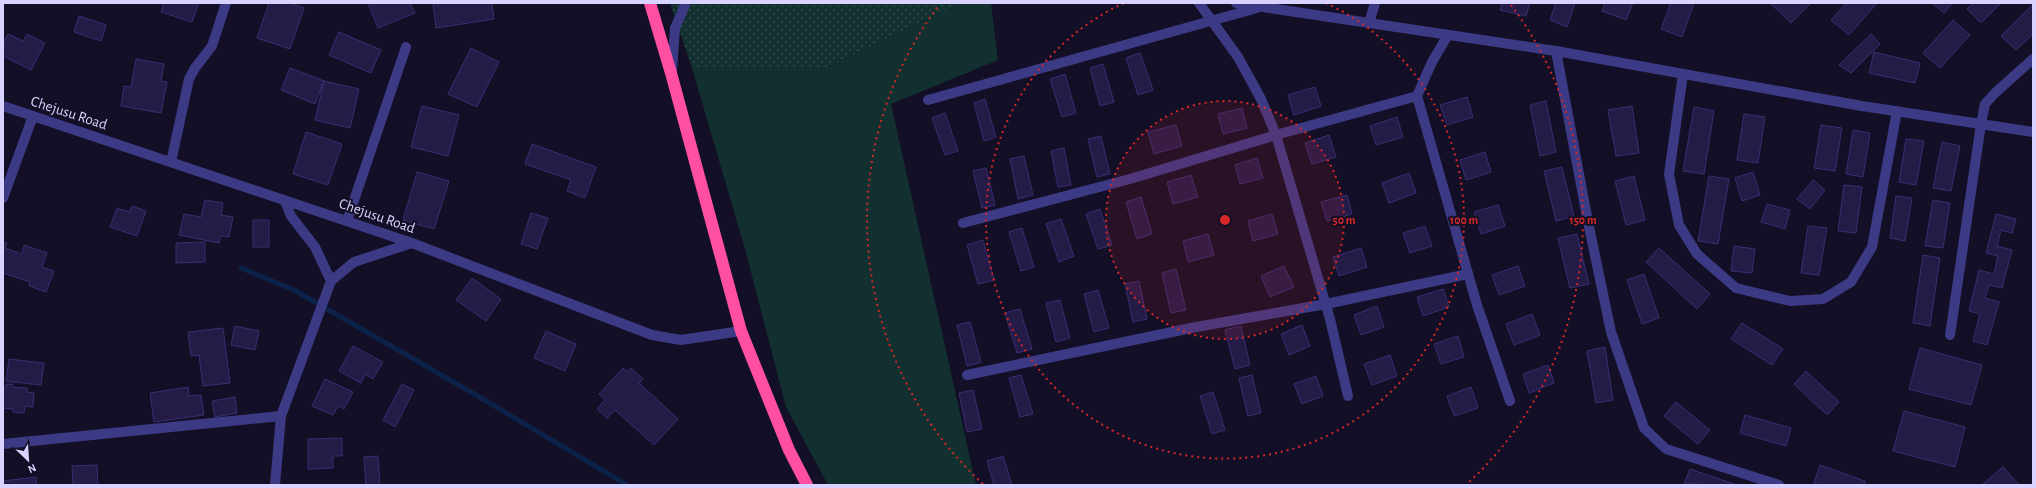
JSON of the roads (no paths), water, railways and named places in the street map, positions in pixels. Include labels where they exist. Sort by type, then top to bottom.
[{"type":"highway","points":[[650,3],[671,73],[741,331],[788,450],[807,485]]},
{"type":"street","points":[[171,162],[189,80],[195,68],[214,42],[226,3]]},
{"type":"street","points":[[671,73],[675,28],[686,3]]},
{"type":"street","points":[[1199,3],[1238,57],[1261,99],[1276,135],[1326,304],[1348,396]]},
{"type":"street","points":[[1236,3],[1556,51],[1897,111],[2033,132]]},
{"type":"street","points":[[1369,23],[1375,3]]},
{"type":"street","points":[[928,100],[1258,7]]},
{"type":"street","points":[[1448,35],[1432,62],[1417,96],[1468,274],[1510,401]]},
{"type":"street","points":[[347,221],[406,47]]},
{"type":"street","points":[[1556,51],[1588,222],[1611,332],[1644,428],[1666,449],[1779,485]]},
{"type":"street","points":[[1950,335],[1985,104],[2033,59]]},
{"type":"street","points":[[1683,74],[1669,174],[1679,225],[1697,254],[1736,288],[1790,301],[1823,299],[1851,282],[1872,247],[1897,111]]},
{"type":"street","points":[[963,223],[1130,179],[1276,135],[1417,96]]},
{"type":"street","name":"Chejusu Road","points":[[3,106],[412,243],[652,335],[681,340],[741,331]]},
{"type":"street","points":[[3,198],[33,116]]},
{"type":"street","points":[[285,201],[291,216],[315,247],[331,281]]},
{"type":"street","points":[[275,485],[281,416],[331,281],[354,262],[412,243]]},
{"type":"street","points":[[967,375],[1196,327],[1326,304],[1468,274]]},
{"type":"street","points":[[3,444],[281,416]]},
{"type":"waterway","points":[[241,268],[294,290],[476,395],[627,485]]}]
